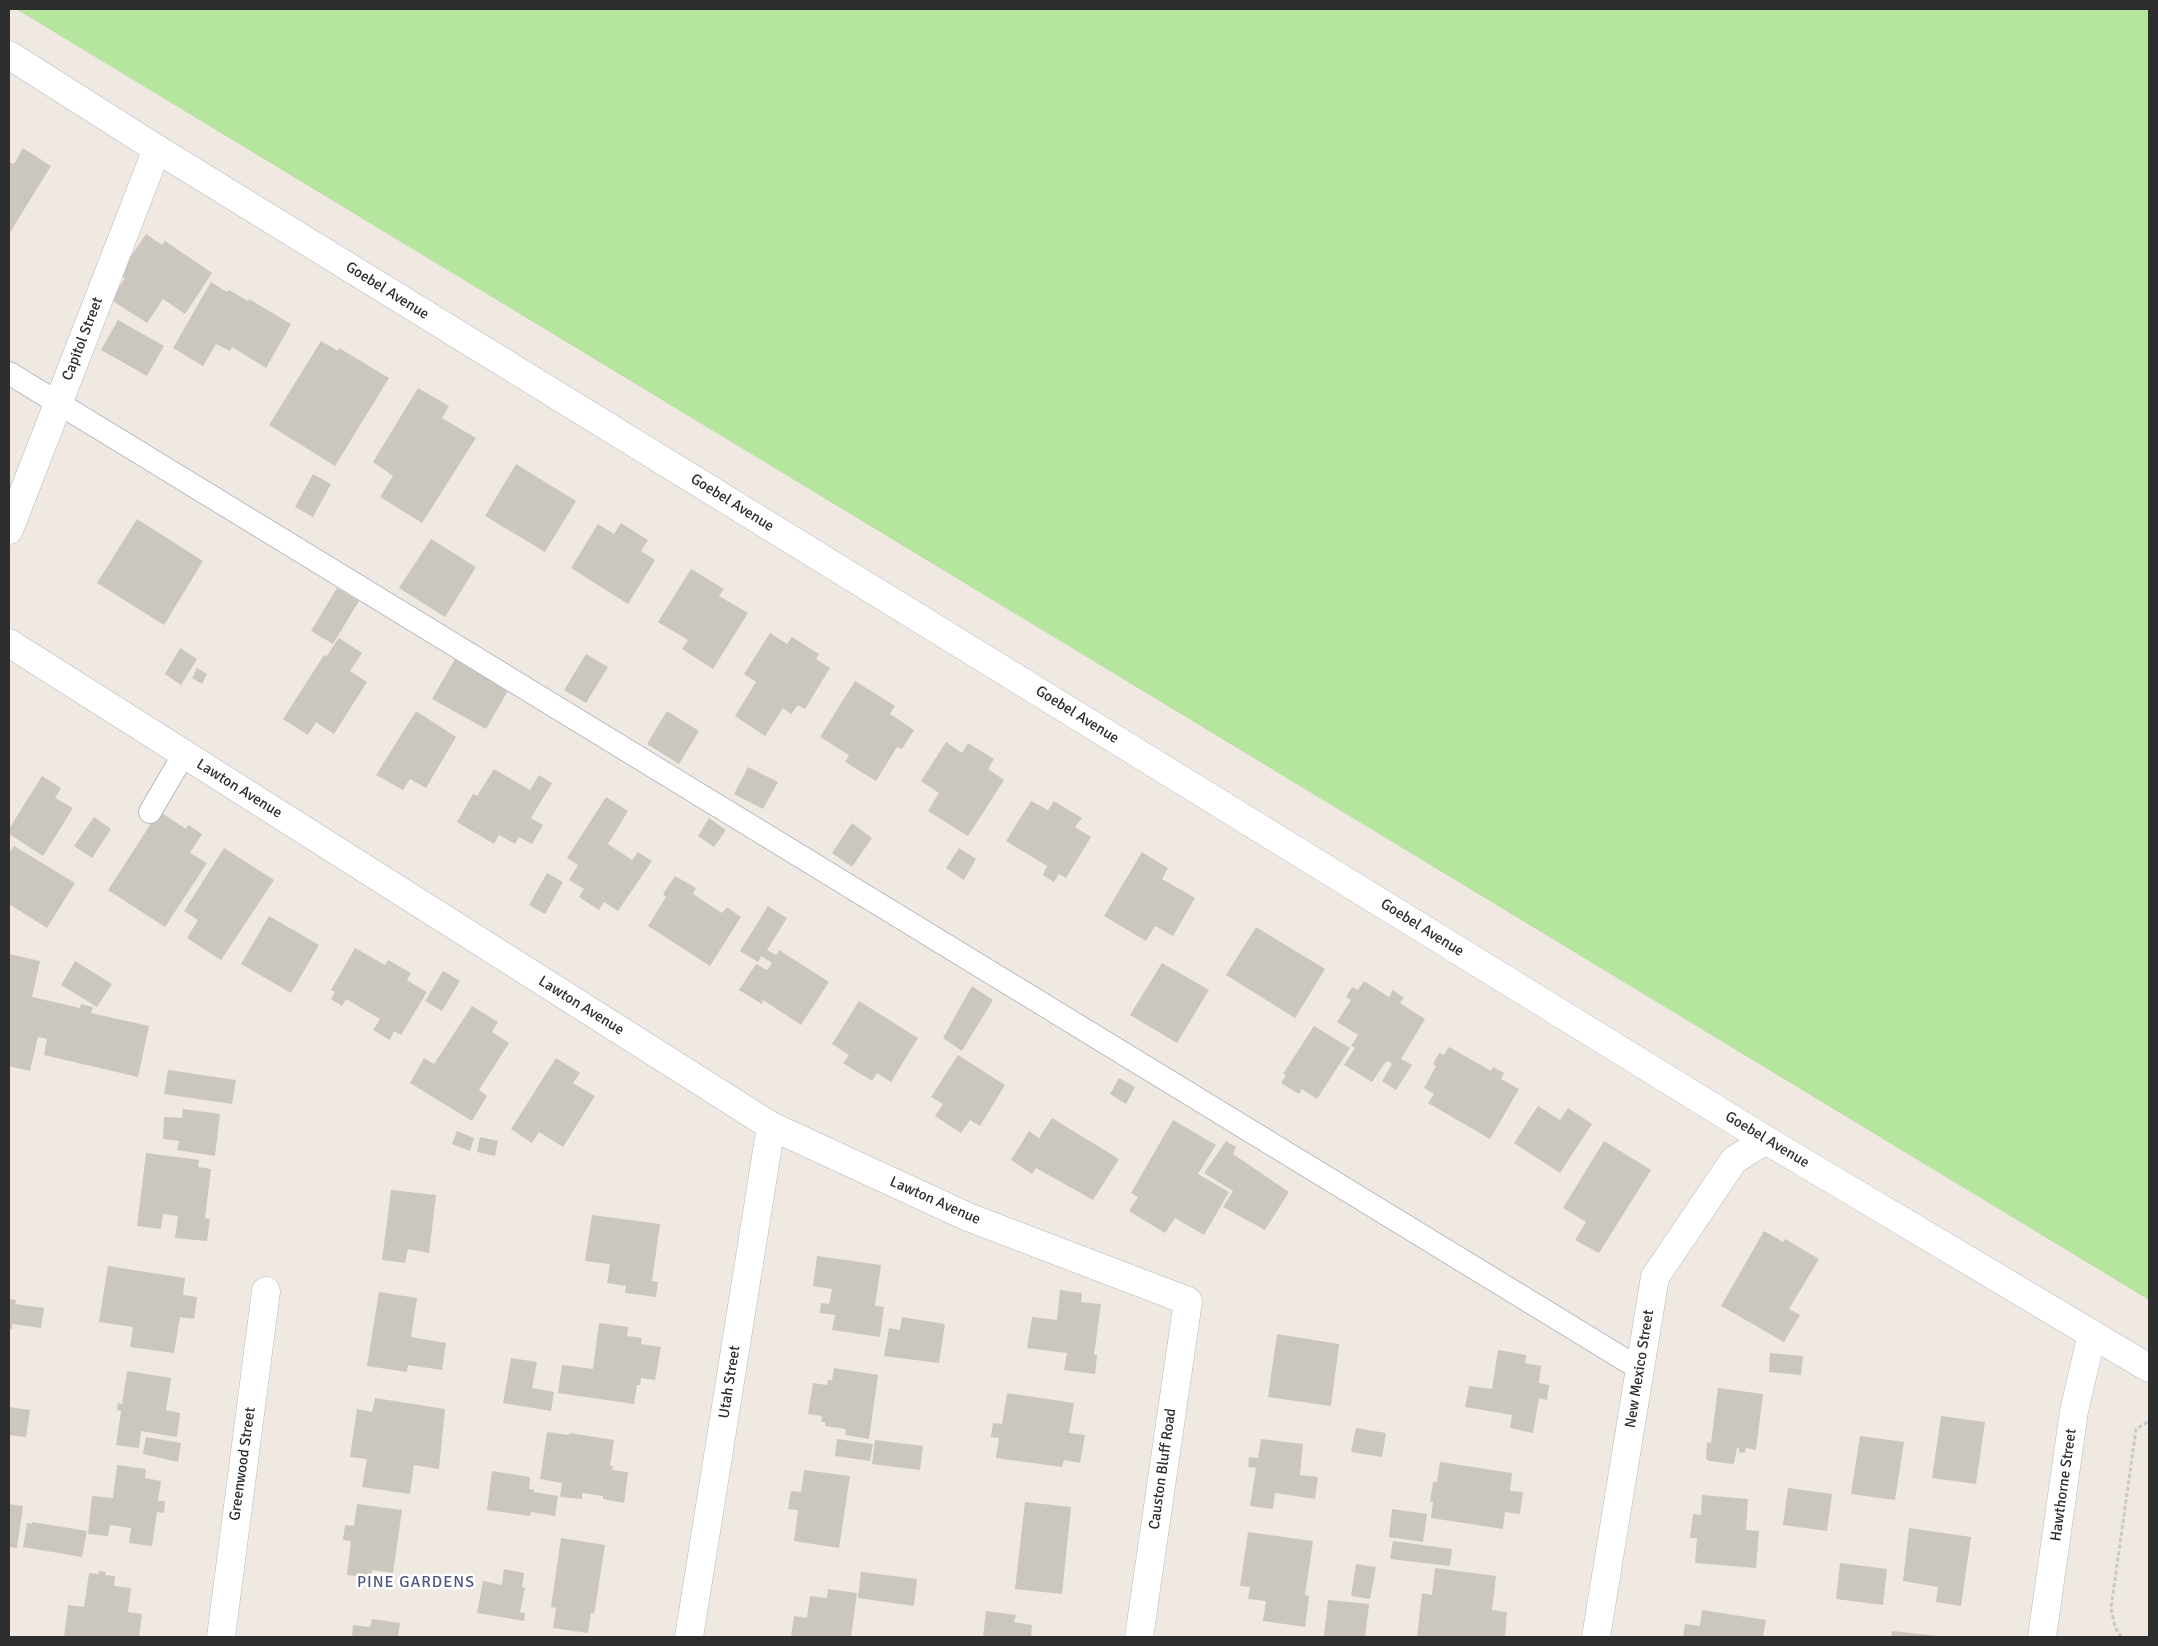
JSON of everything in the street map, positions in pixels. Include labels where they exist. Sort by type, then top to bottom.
[{"type":"street","name":"Goebel Avenue","points":[[9,55],[157,149],[1766,1140],[2149,1368]]},
{"type":"street","name":"Capitol Street","points":[[9,530],[157,149]]},
{"type":"street","name":"Lawton Avenue","points":[[9,643],[771,1126],[968,1217],[1188,1301]]},
{"type":"street","name":"Utah Street","points":[[689,1637],[771,1126]]},
{"type":"street","name":"New Mexico Street","points":[[1596,1637],[1655,1277],[1734,1160],[1766,1140]]},
{"type":"street","name":"Greenwood Street","points":[[221,1637],[266,1291]]},
{"type":"street","name":"Causton Bluff Road","points":[[1139,1637],[1188,1301]]},
{"type":"street","name":"Hawthorne Street","points":[[2042,1637],[2074,1411],[2092,1334]]},
{"type":"lane","points":[[9,374],[1640,1369]]},
{"type":"lane","points":[[150,812],[184,754]]},
{"type":"path","points":[[2120,1637],[2114,1627],[2111,1608],[2136,1428],[2149,1420]]},
{"type":"green space","points":[[16,9],[2149,9],[2149,1300]]},
{"type":"building","points":[[23,148],[51,166],[9,234],[9,162],[14,164]]},
{"type":"building","points":[[146,234],[162,245],[165,241],[212,273],[185,314],[163,299],[147,323],[111,300],[125,278],[119,274]]},
{"type":"building","points":[[211,282],[227,292],[229,290],[248,301],[249,299],[291,324],[266,368],[232,347],[230,351],[216,344],[203,366],[173,348]]},
{"type":"building","points":[[118,320],[164,346],[147,376],[101,350]]},
{"type":"building","points":[[321,341],[338,351],[339,348],[389,378],[335,466],[269,425]]},
{"type":"building","points":[[418,388],[449,406],[442,418],[476,438],[422,523],[380,497],[393,476],[373,462]]},
{"type":"building","points":[[516,464],[576,501],[545,552],[485,516]]},
{"type":"building","points":[[313,474],[331,484],[313,517],[295,507]]},
{"type":"building","points":[[137,519],[203,561],[164,625],[97,583]]},
{"type":"building","points":[[621,523],[648,540],[641,551],[655,560],[628,604],[571,568],[598,524],[614,534]]},
{"type":"building","points":[[431,539],[476,567],[445,617],[399,588]]},
{"type":"building","points":[[691,569],[724,589],[719,596],[748,613],[713,669],[682,649],[688,640],[658,622]]},
{"type":"building","points":[[337,588],[359,601],[333,644],[311,631]]},
{"type":"building","points":[[770,633],[787,644],[792,637],[819,654],[816,659],[830,668],[805,709],[798,705],[791,714],[783,708],[765,736],[735,716],[756,682],[744,674]]},
{"type":"building","points":[[339,638],[362,653],[350,671],[367,682],[334,734],[316,722],[308,735],[283,719],[324,655],[326,657]]},
{"type":"building","points":[[180,648],[197,659],[181,685],[165,674]]},
{"type":"building","points":[[586,654],[608,667],[586,703],[564,690]]},
{"type":"building","points":[[455,659],[509,689],[486,729],[432,699]]},
{"type":"building","points":[[197,668],[207,674],[202,684],[192,678]]},
{"type":"building","points":[[855,681],[895,706],[890,714],[914,730],[902,749],[897,747],[876,781],[845,762],[849,755],[820,737]]},
{"type":"building","points":[[416,711],[456,737],[426,788],[410,779],[403,790],[376,775]]},
{"type":"building","points":[[667,711],[699,731],[679,764],[647,744]]},
{"type":"building","points":[[946,742],[962,753],[968,743],[994,759],[988,769],[1004,780],[968,836],[928,811],[939,793],[921,781]]},
{"type":"building","points":[[748,767],[778,782],[763,809],[734,794]]},
{"type":"building","points":[[494,769],[530,790],[539,775],[552,783],[531,818],[543,825],[532,844],[519,837],[515,844],[499,835],[494,844],[457,822],[473,794],[477,796]]},
{"type":"building","points":[[42,776],[61,788],[55,798],[73,808],[43,856],[9,834],[9,829]]},
{"type":"building","points":[[606,797],[628,811],[608,844],[632,860],[638,852],[652,861],[618,911],[604,902],[599,910],[579,897],[584,889],[569,880],[578,865],[567,858]]},
{"type":"building","points":[[1031,801],[1048,810],[1054,801],[1082,818],[1075,827],[1091,837],[1066,878],[1059,874],[1054,882],[1043,875],[1047,866],[1006,841]]},
{"type":"building","points":[[159,811],[186,829],[188,825],[202,834],[190,853],[207,863],[165,927],[108,890]]},
{"type":"building","points":[[94,817],[111,829],[92,858],[74,846]]},
{"type":"building","points":[[709,818],[726,830],[714,847],[698,836]]},
{"type":"building","points":[[852,823],[872,838],[852,867],[832,853]]},
{"type":"building","points":[[14,846],[75,883],[47,928],[9,904],[9,853]]},
{"type":"building","points":[[224,848],[274,880],[221,960],[187,938],[198,920],[184,911]]},
{"type":"building","points":[[959,848],[976,859],[964,880],[946,868]]},
{"type":"building","points":[[1142,852],[1168,868],[1162,879],[1195,898],[1173,936],[1155,926],[1146,941],[1104,916]]},
{"type":"building","points":[[547,873],[563,882],[545,914],[529,905]]},
{"type":"building","points":[[675,876],[696,888],[693,894],[722,913],[727,907],[741,917],[710,966],[648,926],[666,897],[663,894]]},
{"type":"building","points":[[768,906],[787,918],[767,950],[776,955],[779,950],[829,982],[801,1025],[763,1000],[762,1004],[739,990],[756,964],[767,970],[772,963],[761,956],[758,962],[740,951]]},
{"type":"building","points":[[269,916],[319,945],[291,993],[241,964]]},
{"type":"building","points":[[1256,927],[1325,969],[1295,1018],[1226,975]]},
{"type":"building","points":[[355,948],[385,965],[388,960],[411,973],[407,980],[427,992],[401,1035],[394,1031],[390,1040],[373,1030],[380,1019],[346,999],[342,1006],[331,999],[335,992],[331,990]]},
{"type":"building","points":[[9,954],[40,961],[32,997],[80,1008],[81,1004],[93,1007],[91,1013],[149,1026],[138,1077],[44,1055],[47,1039],[38,1037],[30,1071],[9,1066]]},
{"type":"building","points":[[75,961],[112,984],[97,1007],[61,985]]},
{"type":"building","points":[[1162,963],[1209,990],[1177,1043],[1130,1015]]},
{"type":"building","points":[[443,971],[460,981],[442,1011],[425,1001]]},
{"type":"building","points":[[1364,981],[1389,997],[1393,990],[1404,998],[1400,1003],[1425,1019],[1401,1059],[1412,1065],[1396,1090],[1382,1081],[1392,1064],[1388,1061],[1372,1082],[1344,1065],[1355,1048],[1351,1046],[1358,1035],[1337,1022],[1351,1000],[1346,997],[1352,987],[1358,990]]},
{"type":"building","points":[[972,986],[993,1000],[962,1051],[943,1038]]},
{"type":"building","points":[[859,1001],[918,1038],[891,1082],[877,1073],[872,1081],[843,1063],[849,1055],[832,1044]]},
{"type":"building","points":[[472,1006],[498,1022],[492,1032],[509,1043],[479,1090],[487,1096],[472,1121],[410,1083],[424,1058],[434,1064]]},
{"type":"building","points":[[1314,1026],[1350,1048],[1317,1099],[1302,1089],[1299,1094],[1281,1083],[1286,1075],[1283,1074]]},
{"type":"building","points":[[1449,1047],[1491,1071],[1493,1067],[1504,1073],[1501,1079],[1519,1089],[1490,1139],[1428,1103],[1434,1094],[1424,1088],[1436,1066],[1433,1064],[1439,1053],[1444,1055]]},
{"type":"building","points":[[958,1055],[1005,1085],[980,1126],[970,1120],[961,1133],[935,1116],[943,1104],[931,1097]]},
{"type":"building","points":[[556,1058],[580,1073],[573,1083],[595,1096],[563,1147],[539,1132],[532,1143],[511,1129]]},
{"type":"building","points":[[168,1070],[236,1080],[232,1104],[164,1094]]},
{"type":"building","points":[[1119,1078],[1135,1087],[1126,1104],[1110,1094]]},
{"type":"building","points":[[1538,1106],[1560,1120],[1568,1108],[1592,1124],[1560,1173],[1514,1143]]},
{"type":"building","points":[[183,1109],[220,1114],[215,1156],[177,1150],[179,1141],[163,1139],[164,1117],[182,1118]]},
{"type":"building","points":[[1052,1118],[1119,1159],[1093,1200],[1036,1168],[1032,1174],[1011,1160],[1029,1131],[1039,1138]]},
{"type":"building","points":[[1173,1120],[1216,1145],[1198,1174],[1229,1192],[1204,1235],[1175,1218],[1165,1233],[1129,1211],[1138,1197],[1131,1193]]},
{"type":"building","points":[[457,1131],[474,1138],[470,1151],[452,1144]]},
{"type":"building","points":[[480,1137],[498,1141],[495,1156],[477,1152]]},
{"type":"building","points":[[1226,1141],[1236,1147],[1233,1154],[1289,1192],[1265,1230],[1223,1207],[1233,1191],[1204,1173]]},
{"type":"building","points":[[1604,1141],[1651,1170],[1599,1253],[1575,1240],[1586,1222],[1563,1208]]},
{"type":"building","points":[[146,1153],[199,1160],[198,1167],[211,1169],[205,1218],[210,1219],[207,1241],[175,1238],[178,1216],[163,1214],[161,1229],[137,1226]]},
{"type":"building","points":[[391,1190],[436,1195],[429,1253],[408,1249],[405,1263],[382,1260]]},
{"type":"building","points":[[592,1215],[660,1224],[652,1281],[658,1282],[656,1297],[625,1293],[626,1286],[607,1283],[610,1264],[585,1261]]},
{"type":"building","points":[[1764,1231],[1783,1242],[1785,1239],[1819,1259],[1789,1309],[1800,1315],[1784,1342],[1721,1306]]},
{"type":"building","points":[[817,1256],[881,1265],[875,1306],[884,1307],[880,1337],[832,1330],[835,1315],[820,1313],[821,1303],[829,1304],[832,1289],[813,1286]]},
{"type":"building","points":[[108,1266],[185,1278],[183,1295],[197,1297],[194,1319],[180,1317],[174,1353],[130,1347],[133,1327],[99,1322]]},
{"type":"building","points":[[1060,1290],[1082,1293],[1081,1302],[1101,1304],[1094,1355],[1097,1355],[1095,1374],[1064,1370],[1067,1353],[1027,1348],[1032,1317],[1057,1320]]},
{"type":"building","points":[[379,1292],[417,1298],[411,1337],[446,1343],[442,1370],[408,1365],[407,1372],[367,1366]]},
{"type":"building","points":[[9,1299],[16,1300],[15,1304],[44,1308],[41,1328],[12,1324],[12,1329],[9,1329]]},
{"type":"building","points":[[902,1317],[945,1324],[939,1363],[884,1356],[889,1328],[900,1330]]},
{"type":"building","points":[[599,1323],[628,1327],[627,1336],[642,1338],[641,1344],[661,1347],[655,1380],[641,1378],[640,1385],[637,1385],[634,1404],[558,1393],[562,1365],[593,1369]]},
{"type":"building","points":[[1277,1334],[1339,1344],[1331,1406],[1268,1397]]},
{"type":"building","points":[[1498,1350],[1526,1355],[1525,1363],[1541,1366],[1539,1383],[1549,1385],[1547,1400],[1539,1398],[1533,1433],[1510,1428],[1512,1415],[1465,1407],[1469,1386],[1492,1389]]},
{"type":"building","points":[[1770,1353],[1803,1356],[1801,1375],[1769,1372]]},
{"type":"building","points":[[511,1358],[537,1362],[532,1388],[554,1392],[551,1411],[503,1403]]},
{"type":"building","points":[[834,1368],[878,1375],[869,1439],[845,1435],[846,1429],[825,1426],[825,1422],[821,1422],[822,1416],[808,1414],[813,1383],[827,1385],[828,1380],[832,1380]]},
{"type":"building","points":[[127,1371],[171,1378],[166,1410],[180,1413],[177,1437],[141,1431],[139,1448],[116,1445],[121,1411],[117,1410],[118,1403],[122,1404]]},
{"type":"building","points":[[1718,1388],[1763,1394],[1756,1450],[1746,1448],[1745,1453],[1739,1452],[1739,1448],[1737,1448],[1734,1463],[1732,1464],[1706,1459],[1707,1442],[1711,1443]]},
{"type":"building","points":[[1007,1393],[1074,1403],[1069,1433],[1085,1435],[1080,1463],[1064,1460],[1062,1467],[996,1458],[999,1438],[991,1437],[993,1423],[1002,1424]]},
{"type":"building","points":[[375,1398],[445,1409],[439,1469],[414,1465],[410,1494],[362,1487],[367,1459],[350,1457],[357,1409],[372,1412]]},
{"type":"building","points":[[9,1407],[30,1410],[26,1437],[9,1435]]},
{"type":"building","points":[[1941,1416],[1985,1422],[1976,1484],[1932,1478]]},
{"type":"building","points":[[1356,1428],[1386,1433],[1382,1457],[1351,1452]]},
{"type":"building","points":[[547,1432],[569,1435],[570,1433],[614,1440],[610,1466],[613,1466],[612,1470],[628,1472],[624,1503],[603,1499],[603,1496],[582,1493],[582,1499],[560,1497],[562,1483],[540,1479]]},
{"type":"building","points":[[1860,1436],[1904,1442],[1895,1500],[1851,1494]]},
{"type":"building","points":[[146,1437],[181,1443],[178,1462],[143,1454]]},
{"type":"building","points":[[837,1439],[873,1444],[870,1461],[835,1456]]},
{"type":"building","points":[[1261,1439],[1303,1444],[1300,1475],[1318,1477],[1315,1499],[1275,1493],[1273,1509],[1250,1506],[1256,1468],[1248,1467],[1249,1457],[1258,1458]]},
{"type":"building","points":[[875,1440],[923,1446],[920,1470],[872,1464]]},
{"type":"building","points":[[1440,1462],[1512,1473],[1510,1491],[1523,1492],[1520,1514],[1505,1512],[1503,1529],[1431,1518],[1433,1502],[1430,1502],[1433,1482],[1437,1482]]},
{"type":"building","points":[[117,1465],[146,1469],[145,1478],[161,1481],[158,1501],[165,1501],[164,1513],[157,1512],[152,1546],[129,1543],[131,1528],[110,1525],[108,1536],[88,1534],[92,1496],[113,1498]]},
{"type":"building","points":[[804,1470],[850,1476],[839,1548],[794,1541],[798,1510],[788,1509],[791,1491],[801,1492]]},
{"type":"building","points":[[492,1471],[530,1477],[529,1489],[534,1490],[534,1492],[558,1496],[555,1516],[531,1512],[530,1516],[487,1510]]},
{"type":"building","points":[[1788,1488],[1832,1494],[1827,1531],[1783,1525]]},
{"type":"building","points":[[1702,1495],[1748,1499],[1746,1530],[1759,1531],[1756,1568],[1695,1563],[1697,1538],[1690,1538],[1693,1514],[1701,1515]]},
{"type":"building","points":[[1025,1502],[1071,1507],[1062,1594],[1015,1589]]},
{"type":"building","points":[[9,1504],[23,1506],[17,1548],[9,1547]]},
{"type":"building","points":[[357,1504],[402,1510],[393,1573],[372,1570],[371,1578],[347,1575],[351,1541],[343,1540],[345,1525],[354,1526]]},
{"type":"building","points":[[1392,1509],[1427,1514],[1423,1542],[1389,1537]]},
{"type":"building","points":[[32,1522],[87,1531],[82,1557],[23,1547],[27,1523],[32,1524]]},
{"type":"building","points":[[1909,1528],[1971,1537],[1961,1606],[1936,1602],[1938,1587],[1903,1581]]},
{"type":"building","points":[[1248,1532],[1313,1541],[1305,1595],[1309,1596],[1305,1627],[1263,1621],[1266,1601],[1248,1599],[1250,1587],[1240,1586]]},
{"type":"building","points":[[561,1538],[605,1545],[595,1609],[594,1613],[591,1613],[588,1633],[553,1628],[556,1608],[551,1607]]},
{"type":"building","points":[[1393,1541],[1452,1549],[1450,1566],[1390,1559]]},
{"type":"building","points":[[1840,1563],[1887,1569],[1883,1605],[1836,1599]]},
{"type":"building","points":[[1356,1564],[1376,1567],[1370,1599],[1351,1596]]},
{"type":"building","points":[[1435,1568],[1496,1576],[1492,1610],[1507,1612],[1505,1637],[1417,1637],[1422,1593],[1432,1595]]},
{"type":"building","points":[[504,1569],[524,1573],[522,1587],[525,1588],[520,1612],[525,1613],[524,1621],[477,1613],[483,1581],[502,1585]]},
{"type":"building","points":[[99,1571],[106,1572],[105,1575],[115,1576],[114,1586],[131,1588],[128,1612],[142,1614],[139,1637],[64,1637],[68,1605],[84,1607],[89,1573],[99,1574]]},
{"type":"building","points":[[861,1572],[917,1579],[914,1606],[858,1598]]},
{"type":"building","points":[[828,1589],[857,1593],[851,1637],[791,1637],[794,1616],[807,1618],[810,1596],[827,1598]]},
{"type":"building","points":[[1328,1600],[1369,1604],[1365,1637],[1324,1636]]},
{"type":"building","points":[[1702,1610],[1766,1620],[1763,1637],[1683,1637],[1685,1624],[1700,1626]]},
{"type":"building","points":[[986,1611],[1016,1615],[1014,1622],[1032,1625],[1031,1637],[983,1637]]},
{"type":"building","points":[[372,1619],[400,1623],[398,1637],[352,1637],[353,1625],[370,1627]]},
{"type":"building","points":[[1892,1631],[1939,1636],[1939,1637],[1891,1637]]},
{"type":"district","name":"PINE GARDENS","points":[[416,1583]]}]
